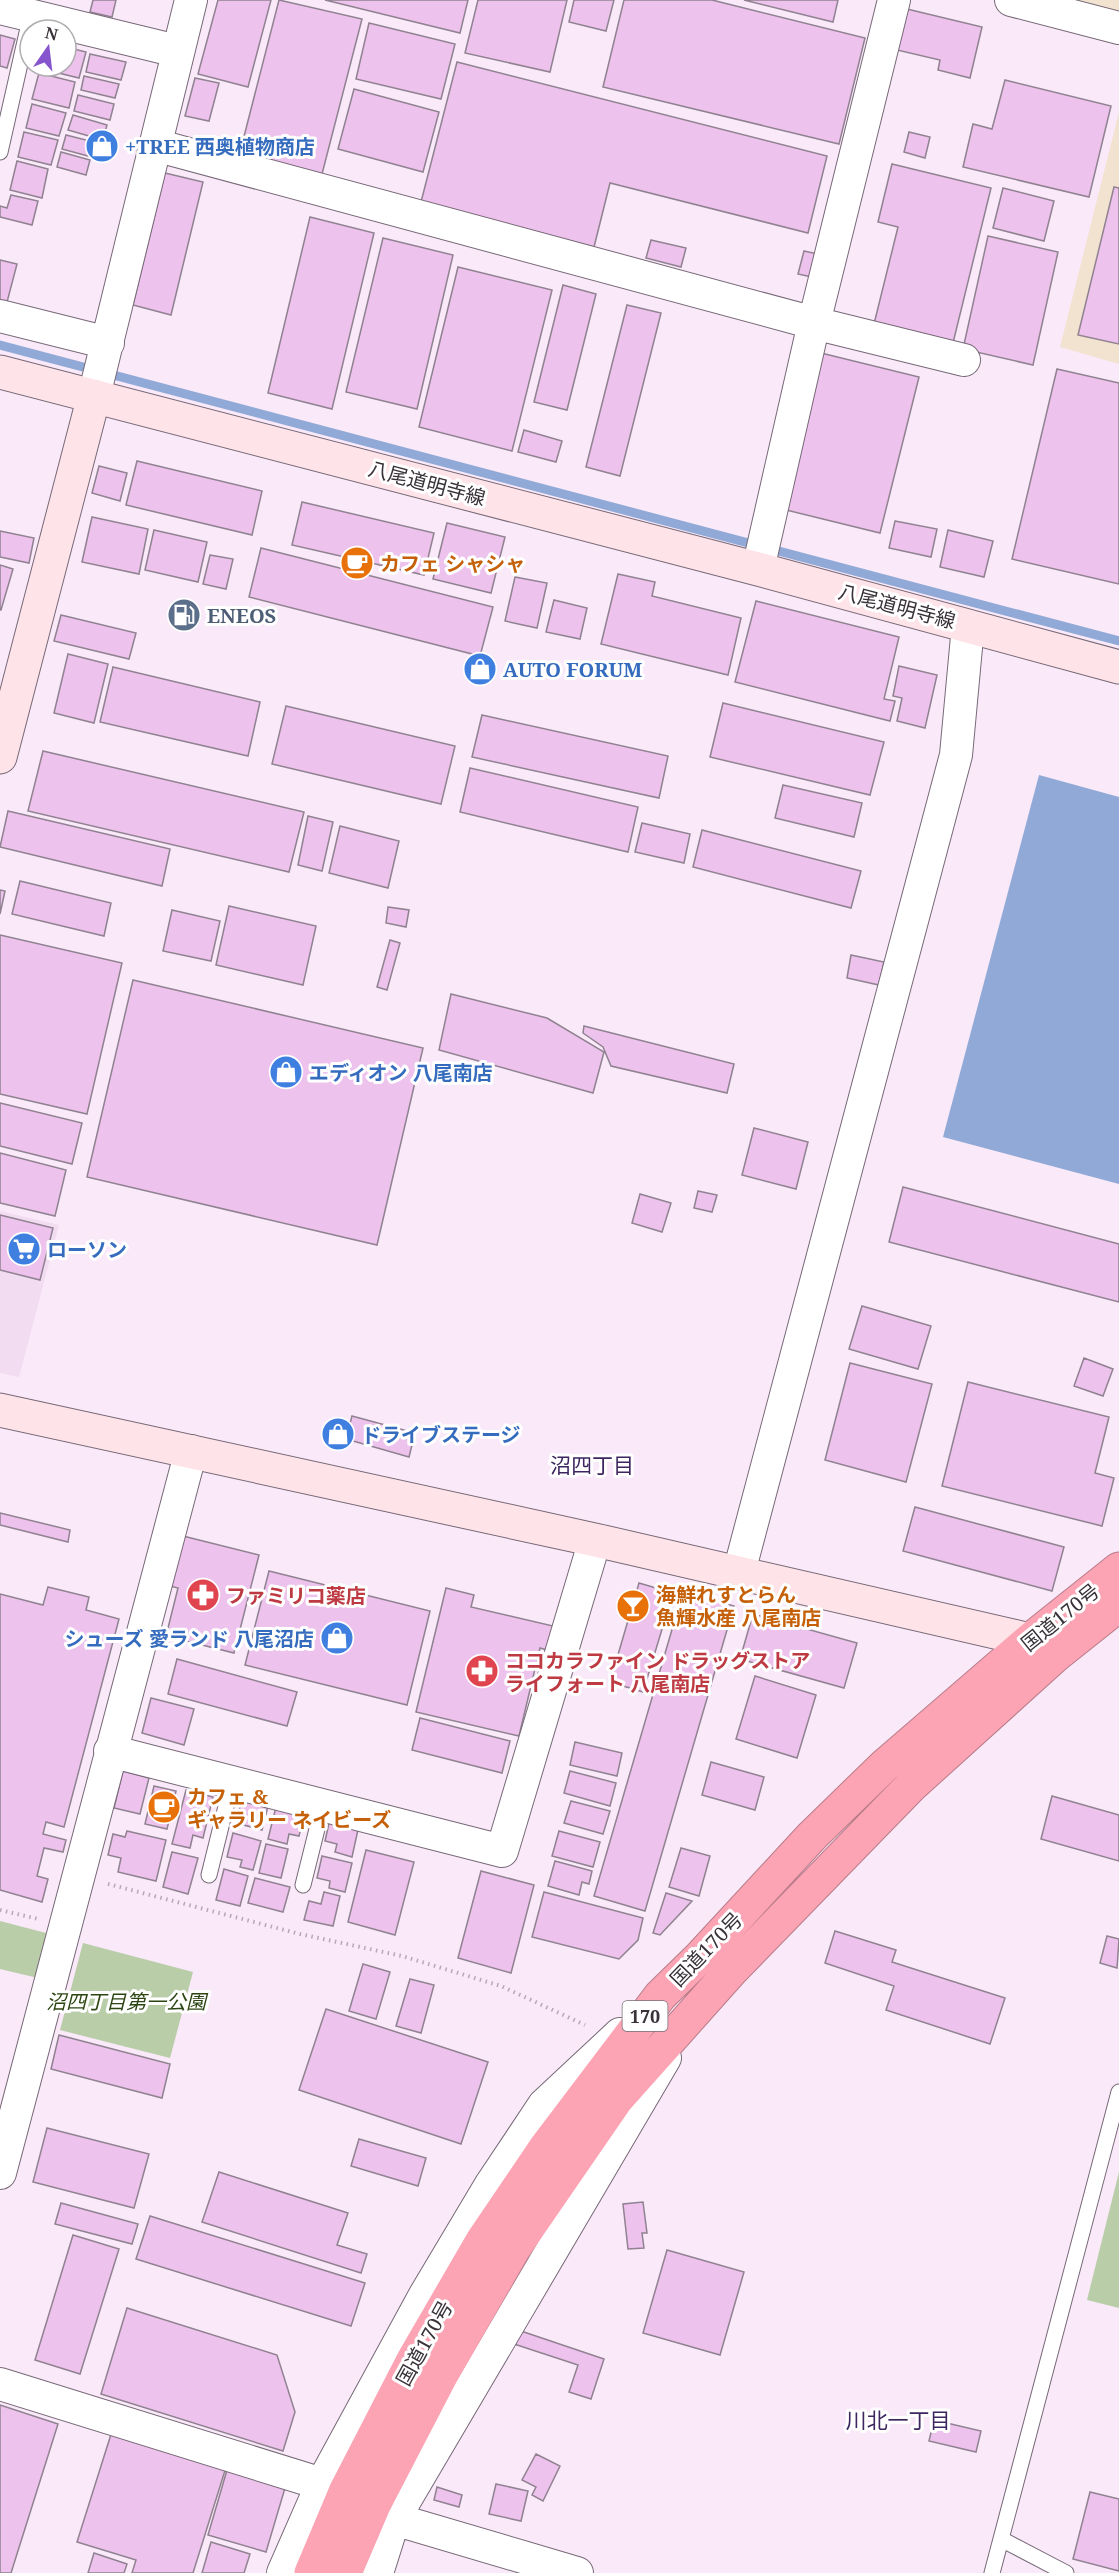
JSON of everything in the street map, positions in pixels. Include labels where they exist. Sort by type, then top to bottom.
[{"type":"highway","name":"国道170号","points":[[345,2573],[374,2505],[426,2404],[513,2250],[617,2100],[690,2016],[1119,1569]]},
{"type":"highway","name":"国道170号","points":[[311,2573],[346,2490],[387,2410],[413,2360],[482,2241],[545,2148],[660,1996],[701,1956],[812,1836],[884,1766],[1043,1647],[1119,1605]]},
{"type":"main road","name":"八尾道明寺線","points":[[0,372],[762,552],[968,626],[1119,667]]},
{"type":"main road","points":[[0,757],[94,396]]},
{"type":"main road","points":[[0,1410],[738,1572],[1043,1647]]},
{"type":"street","points":[[94,396],[191,0]]},
{"type":"street","points":[[762,552],[814,323],[894,0]]},
{"type":"street","points":[[1011,0],[1119,28]]},
{"type":"street","points":[[0,8],[177,51]]},
{"type":"street","points":[[155,145],[814,323],[964,360]]},
{"type":"street","points":[[0,316],[108,343]]},
{"type":"street","points":[[738,1572],[956,755],[968,626]]},
{"type":"street","points":[[0,2173],[8,2109],[65,1925],[191,1451]]},
{"type":"street","points":[[111,1751],[502,1851],[595,1540]]},
{"type":"street","points":[[283,2573],[322,2484],[425,2295],[490,2186],[544,2105],[660,1996]]},
{"type":"street","points":[[377,2573],[394,2519],[690,2016]]},
{"type":"street","points":[[0,2384],[322,2484]]},
{"type":"street","points":[[394,2519],[578,2573]]},
{"type":"lane","points":[[0,152],[31,15]]},
{"type":"lane","points":[[208,1875],[232,1782]]},
{"type":"lane","points":[[303,1885],[323,1805]]},
{"type":"lane","points":[[992,2573],[1119,2092]]},
{"type":"lane","points":[[1001,2539],[1066,2573]]},
{"type":"path","points":[[78,1877],[300,1934],[402,1956],[501,1986],[586,2025]]},
{"type":"path","points":[[0,1910],[65,1925]]},
{"type":"shaded area","points":[[1050,0],[1119,0],[1119,17]]},
{"type":"shaded area","points":[[1119,112],[1119,364],[1060,347]]},
{"type":"shaded area","points":[[0,1211],[59,1225],[19,1377],[0,1373]]},
{"type":"green space","points":[[0,1921],[50,1934],[38,1978],[0,1969]]},
{"type":"green space","name":"沼四丁目第一公園","points":[[83,1943],[193,1972],[170,2058],[60,2030]]},
{"type":"green space","points":[[1119,2172],[1119,2308],[1087,2300]]},
{"type":"water","points":[[1039,775],[1119,797],[1119,1184],[943,1137]]},
{"type":"building","points":[[93,0],[116,0],[112,17],[90,12]]},
{"type":"building","points":[[218,0],[271,0],[248,87],[198,74]]},
{"type":"building","points":[[279,0],[362,19],[322,174],[240,152]]},
{"type":"building","points":[[325,0],[468,0],[460,33]]},
{"type":"building","points":[[478,0],[567,0],[550,72],[465,53]]},
{"type":"building","points":[[574,0],[614,0],[606,31],[569,22]]},
{"type":"building","points":[[624,0],[712,0],[865,38],[839,144],[603,87]]},
{"type":"building","points":[[744,0],[838,0],[833,22]]},
{"type":"building","points":[[907,9],[982,27],[970,78],[938,70],[940,60],[897,50]]},
{"type":"building","points":[[369,23],[455,44],[441,99],[356,79]]},
{"type":"building","points":[[0,35],[15,39],[7,68],[0,66]]},
{"type":"building","points":[[78,50],[86,52],[78,78]]},
{"type":"building","points":[[90,54],[126,62],[121,80],[86,72]]},
{"type":"building","points":[[457,62],[827,156],[808,233],[610,183],[594,247],[421,202]]},
{"type":"building","points":[[84,76],[119,84],[115,98],[81,90]]},
{"type":"building","points":[[38,78],[59,78],[75,82],[69,108],[32,99]]},
{"type":"building","points":[[195,78],[219,83],[209,121],[185,116]]},
{"type":"building","points":[[1005,80],[1111,106],[1089,197],[963,167],[973,124],[992,129]]},
{"type":"building","points":[[354,89],[439,112],[423,172],[338,149]]},
{"type":"building","points":[[78,95],[114,104],[110,120],[74,111]]},
{"type":"building","points":[[32,104],[66,113],[59,136],[26,128]]},
{"type":"building","points":[[73,115],[107,125],[103,140],[68,130]]},
{"type":"building","points":[[24,132],[58,140],[51,165],[18,157]]},
{"type":"building","points":[[909,132],[930,137],[925,158],[904,152]]},
{"type":"building","points":[[66,135],[102,144],[99,159],[62,149]]},
{"type":"building","points":[[61,152],[90,160],[86,175],[57,167]]},
{"type":"building","points":[[17,161],[48,169],[42,198],[10,190]]},
{"type":"building","points":[[892,164],[991,188],[952,347],[873,328],[898,227],[878,222]]},
{"type":"building","points":[[165,173],[203,182],[171,315],[133,305]]},
{"type":"building","points":[[1114,187],[1119,188],[1119,344],[1078,335]]},
{"type":"building","points":[[1003,188],[1054,201],[1044,241],[993,228]]},
{"type":"building","points":[[11,195],[38,201],[32,225],[0,217],[0,206],[7,208]]},
{"type":"building","points":[[310,217],[374,233],[332,409],[268,393]]},
{"type":"building","points":[[988,236],[1058,252],[1033,365],[963,349]]},
{"type":"building","points":[[383,238],[453,255],[417,409],[346,392]]},
{"type":"building","points":[[651,240],[686,248],[681,267],[646,258]]},
{"type":"building","points":[[804,251],[818,254],[812,277],[798,274]]},
{"type":"building","points":[[0,260],[17,264],[6,306],[0,305]]},
{"type":"building","points":[[458,267],[552,290],[512,451],[419,427]]},
{"type":"building","points":[[563,285],[596,294],[567,410],[534,402]]},
{"type":"building","points":[[627,305],[661,313],[620,476],[586,467]]},
{"type":"building","points":[[821,353],[919,377],[880,533],[782,509]]},
{"type":"building","points":[[1057,369],[1119,383],[1119,584],[1012,559]]},
{"type":"building","points":[[524,430],[562,441],[556,462],[518,452]]},
{"type":"building","points":[[137,461],[262,491],[252,535],[126,505]]},
{"type":"building","points":[[99,466],[127,473],[120,501],[92,493]]},
{"type":"building","points":[[302,502],[434,533],[424,575],[292,545]]},
{"type":"building","points":[[92,517],[148,529],[139,574],[82,562]]},
{"type":"building","points":[[895,521],[937,529],[931,557],[889,548]]},
{"type":"building","points":[[447,523],[505,537],[491,593],[433,579]]},
{"type":"building","points":[[154,530],[207,542],[198,582],[145,570]]},
{"type":"building","points":[[948,530],[993,541],[984,577],[940,567]]},
{"type":"building","points":[[0,531],[34,538],[29,563],[0,557]]},
{"type":"building","points":[[261,548],[493,607],[480,656],[249,597]]},
{"type":"building","points":[[210,555],[233,559],[226,589],[203,584]]},
{"type":"building","points":[[0,565],[13,569],[1,610],[0,610]]},
{"type":"building","points":[[618,574],[655,582],[652,596],[741,618],[728,675],[601,644]]},
{"type":"building","points":[[515,577],[547,583],[537,628],[505,621]]},
{"type":"building","points":[[554,600],[587,608],[580,639],[546,632]]},
{"type":"building","points":[[756,601],[899,637],[884,699],[895,701],[890,721],[735,682]]},
{"type":"building","points":[[61,615],[136,633],[129,659],[54,641]]},
{"type":"building","points":[[68,654],[108,664],[94,723],[54,713]]},
{"type":"building","points":[[899,666],[937,675],[925,728],[897,721],[902,698],[893,696]]},
{"type":"building","points":[[113,667],[260,702],[248,756],[100,722]]},
{"type":"building","points":[[723,703],[884,742],[870,795],[710,757]]},
{"type":"building","points":[[286,706],[455,746],[441,804],[272,764]]},
{"type":"building","points":[[482,715],[668,756],[659,798],[472,757]]},
{"type":"building","points":[[43,751],[304,812],[289,872],[28,811]]},
{"type":"building","points":[[470,768],[638,807],[628,852],[460,812]]},
{"type":"building","points":[[783,785],[862,803],[854,837],[775,818]]},
{"type":"building","points":[[8,811],[170,849],[162,886],[0,847]]},
{"type":"building","points":[[308,816],[333,822],[322,871],[298,865]]},
{"type":"building","points":[[642,823],[690,834],[684,863],[635,852]]},
{"type":"building","points":[[340,826],[399,841],[388,888],[329,873]]},
{"type":"building","points":[[702,830],[861,871],[851,908],[693,867]]},
{"type":"building","points":[[20,881],[111,903],[104,936],[12,914]]},
{"type":"building","points":[[0,890],[5,891],[0,914]]},
{"type":"building","points":[[229,906],[316,926],[303,985],[216,965]]},
{"type":"building","points":[[388,907],[409,910],[406,927],[386,923]]},
{"type":"building","points":[[172,910],[220,921],[211,961],[163,951]]},
{"type":"building","points":[[0,935],[122,963],[87,1114],[0,1094]]},
{"type":"building","points":[[390,940],[400,943],[387,990],[377,987]]},
{"type":"building","points":[[851,955],[884,962],[879,985],[847,978]]},
{"type":"building","points":[[133,980],[423,1048],[377,1245],[87,1177]]},
{"type":"building","points":[[451,994],[547,1018],[604,1052],[593,1093],[439,1050]]},
{"type":"building","points":[[584,1026],[734,1064],[727,1093],[611,1066],[603,1047],[583,1033]]},
{"type":"building","points":[[0,1103],[82,1123],[72,1164],[0,1146]]},
{"type":"building","points":[[754,1128],[808,1142],[796,1189],[742,1175]]},
{"type":"building","points":[[0,1153],[66,1170],[55,1216],[0,1203]]},
{"type":"building","points":[[903,1187],[1119,1244],[1119,1302],[889,1242]]},
{"type":"building","points":[[698,1191],[717,1195],[712,1212],[694,1208]]},
{"type":"building","points":[[640,1194],[671,1203],[662,1232],[632,1223]]},
{"type":"building","name":"ローソン","points":[[0,1215],[53,1228],[40,1280],[0,1270]]},
{"type":"building","points":[[862,1306],[931,1326],[918,1369],[849,1349]]},
{"type":"building","points":[[1084,1358],[1113,1369],[1103,1396],[1074,1386]]},
{"type":"building","points":[[850,1363],[932,1384],[906,1482],[825,1460]]},
{"type":"building","points":[[968,1382],[1109,1417],[1095,1473],[1114,1478],[1102,1526],[942,1486]]},
{"type":"building","points":[[352,1416],[415,1433],[409,1457],[346,1439]]},
{"type":"building","points":[[915,1507],[1064,1547],[1052,1591],[903,1551]]},
{"type":"building","points":[[0,1513],[70,1530],[68,1542],[0,1525]]},
{"type":"building","points":[[183,1536],[259,1555],[234,1653],[166,1636],[178,1588],[170,1586]]},
{"type":"building","points":[[269,1571],[430,1611],[407,1705],[245,1665]]},
{"type":"building","points":[[639,1583],[673,1593],[643,1692],[610,1682]]},
{"type":"building","points":[[48,1587],[89,1597],[86,1610],[119,1619],[64,1827],[46,1822],[43,1834],[66,1840],[63,1852],[44,1848],[37,1876],[48,1879],[42,1902],[0,1890],[0,1594],[43,1605]]},
{"type":"building","points":[[446,1588],[474,1595],[471,1607],[553,1626],[547,1650],[540,1648],[519,1736],[416,1712]]},
{"type":"building","points":[[683,1592],[734,1606],[645,1911],[594,1896]]},
{"type":"building","points":[[753,1614],[857,1643],[844,1688],[740,1659]]},
{"type":"building","points":[[177,1659],[297,1692],[287,1726],[168,1694]]},
{"type":"building","points":[[755,1676],[816,1695],[797,1758],[736,1739]]},
{"type":"building","points":[[151,1698],[194,1709],[184,1745],[142,1733]]},
{"type":"building","points":[[420,1718],[510,1741],[502,1773],[412,1750]]},
{"type":"building","points":[[575,1742],[622,1753],[617,1776],[570,1765]]},
{"type":"building","points":[[711,1762],[764,1777],[755,1810],[702,1795]]},
{"type":"building","points":[[123,1771],[149,1778],[140,1814],[114,1808]]},
{"type":"building","points":[[570,1771],[616,1783],[610,1806],[564,1793]]},
{"type":"building","points":[[154,1786],[176,1791],[167,1829],[145,1824]]},
{"type":"building","points":[[186,1790],[213,1797],[203,1838],[193,1835],[190,1848],[172,1844]]},
{"type":"building","points":[[243,1795],[269,1802],[262,1830],[236,1823]]},
{"type":"building","points":[[1052,1796],[1119,1815],[1119,1861],[1041,1839]]},
{"type":"building","points":[[571,1801],[610,1811],[603,1834],[564,1823]]},
{"type":"building","points":[[277,1803],[305,1811],[299,1836],[289,1834],[287,1844],[268,1839]]},
{"type":"building","points":[[330,1819],[359,1825],[352,1857],[335,1852],[337,1844],[325,1841]]},
{"type":"building","points":[[127,1831],[166,1840],[156,1881],[118,1872],[121,1858],[108,1855],[113,1834],[125,1837]]},
{"type":"building","points":[[559,1831],[600,1842],[593,1867],[552,1856]]},
{"type":"building","points":[[233,1833],[261,1841],[253,1870],[240,1867],[242,1860],[227,1857]]},
{"type":"building","points":[[266,1844],[288,1849],[281,1878],[259,1873]]},
{"type":"building","points":[[681,1848],[710,1856],[699,1896],[669,1887]]},
{"type":"building","points":[[366,1850],[414,1862],[395,1935],[348,1922]]},
{"type":"building","points":[[172,1852],[198,1858],[188,1894],[163,1887]]},
{"type":"building","points":[[322,1856],[352,1863],[345,1892],[329,1888],[330,1881],[317,1878]]},
{"type":"building","points":[[555,1861],[592,1871],[589,1884],[582,1882],[579,1895],[548,1886]]},
{"type":"building","points":[[224,1869],[248,1876],[240,1906],[216,1900]]},
{"type":"building","points":[[481,1871],[534,1885],[511,1973],[458,1958]]},
{"type":"building","points":[[255,1878],[290,1887],[283,1912],[248,1903]]},
{"type":"building","points":[[324,1892],[340,1896],[333,1926],[304,1920],[309,1901],[321,1904]]},
{"type":"building","points":[[544,1892],[643,1918],[638,1940],[619,1959],[532,1937]]},
{"type":"building","points":[[666,1893],[692,1901],[660,1935],[653,1933]]},
{"type":"building","points":[[835,1931],[896,1950],[892,1962],[1005,1998],[990,2044],[886,2010],[894,1986],[825,1963]]},
{"type":"building","points":[[1107,1936],[1119,1939],[1117,1968],[1100,1963]]},
{"type":"building","points":[[363,1964],[390,1972],[376,2019],[349,2011]]},
{"type":"building","points":[[410,1979],[434,1985],[421,2033],[396,2026]]},
{"type":"building","points":[[326,2009],[488,2062],[461,2144],[299,2090]]},
{"type":"building","points":[[59,2035],[170,2064],[162,2098],[51,2069]]},
{"type":"building","points":[[47,2128],[149,2154],[134,2208],[33,2182]]},
{"type":"building","points":[[359,2139],[426,2158],[418,2186],[351,2166]]},
{"type":"building","points":[[219,2172],[348,2213],[337,2245],[367,2254],[361,2273],[202,2222]]},
{"type":"building","points":[[643,2202],[647,2233],[642,2233],[644,2248],[628,2249],[623,2204]]},
{"type":"building","points":[[61,2203],[138,2224],[132,2244],[55,2224]]},
{"type":"building","points":[[150,2216],[365,2283],[351,2326],[136,2259]]},
{"type":"building","points":[[73,2235],[119,2249],[80,2374],[35,2360]]},
{"type":"building","points":[[667,2250],[744,2272],[720,2355],[643,2333]]},
{"type":"building","points":[[127,2308],[277,2355],[295,2412],[283,2451],[101,2394]]},
{"type":"building","points":[[518,2330],[604,2359],[591,2399],[569,2392],[578,2365],[514,2344]]},
{"type":"building","points":[[0,2405],[58,2424],[11,2573],[0,2573]]},
{"type":"building","points":[[934,2420],[981,2431],[976,2452],[929,2441]]},
{"type":"building","points":[[113,2428],[227,2464],[193,2573],[132,2573],[136,2560],[77,2542]]},
{"type":"building","points":[[536,2454],[560,2466],[543,2501],[532,2495],[536,2487],[522,2480]]},
{"type":"building","points":[[227,2470],[285,2488],[266,2552],[208,2535]]},
{"type":"building","points":[[496,2484],[528,2491],[521,2521],[489,2514]]},
{"type":"building","points":[[437,2487],[462,2495],[459,2507],[434,2500]]},
{"type":"building","points":[[1090,2492],[1119,2499],[1119,2571],[1073,2559]]},
{"type":"building","points":[[211,2542],[250,2554],[244,2573],[202,2573]]},
{"type":"building","points":[[94,2553],[127,2564],[124,2573],[88,2573]]},
{"type":"waterway","points":[[0,345],[1119,641]]},
{"type":"place","name":"+TREE 西奥植物商店","points":[[102,146]]},
{"type":"place","name":"カフェ シャシャ","points":[[357,563]]},
{"type":"place","name":"ENEOS","points":[[184,615]]},
{"type":"place","name":"AUTO FORUM","points":[[480,669]]},
{"type":"place","name":"エディオン 八尾南店","points":[[286,1072]]},
{"type":"place","name":"ローソン","points":[[24,1249]]},
{"type":"place","name":"ドライブステージ","points":[[338,1434]]},
{"type":"place","name":"ファミリコ薬店","points":[[203,1595]]},
{"type":"place","name":"海鮮れすとらん 魚輝水産 八尾南店","points":[[633,1606]]},
{"type":"place","name":"シューズ 愛ランド 八尾沼店","points":[[337,1638]]},
{"type":"place","name":"ココカラファイン ドラッグストア ライフォート 八尾南店","points":[[482,1671]]},
{"type":"place","name":"カフェ & ギャラリー ネイビーズ","points":[[164,1807]]},
{"type":"district","name":"沼四丁目","points":[[592,1465]]},
{"type":"district","name":"川北一丁目","points":[[898,2420]]}]
